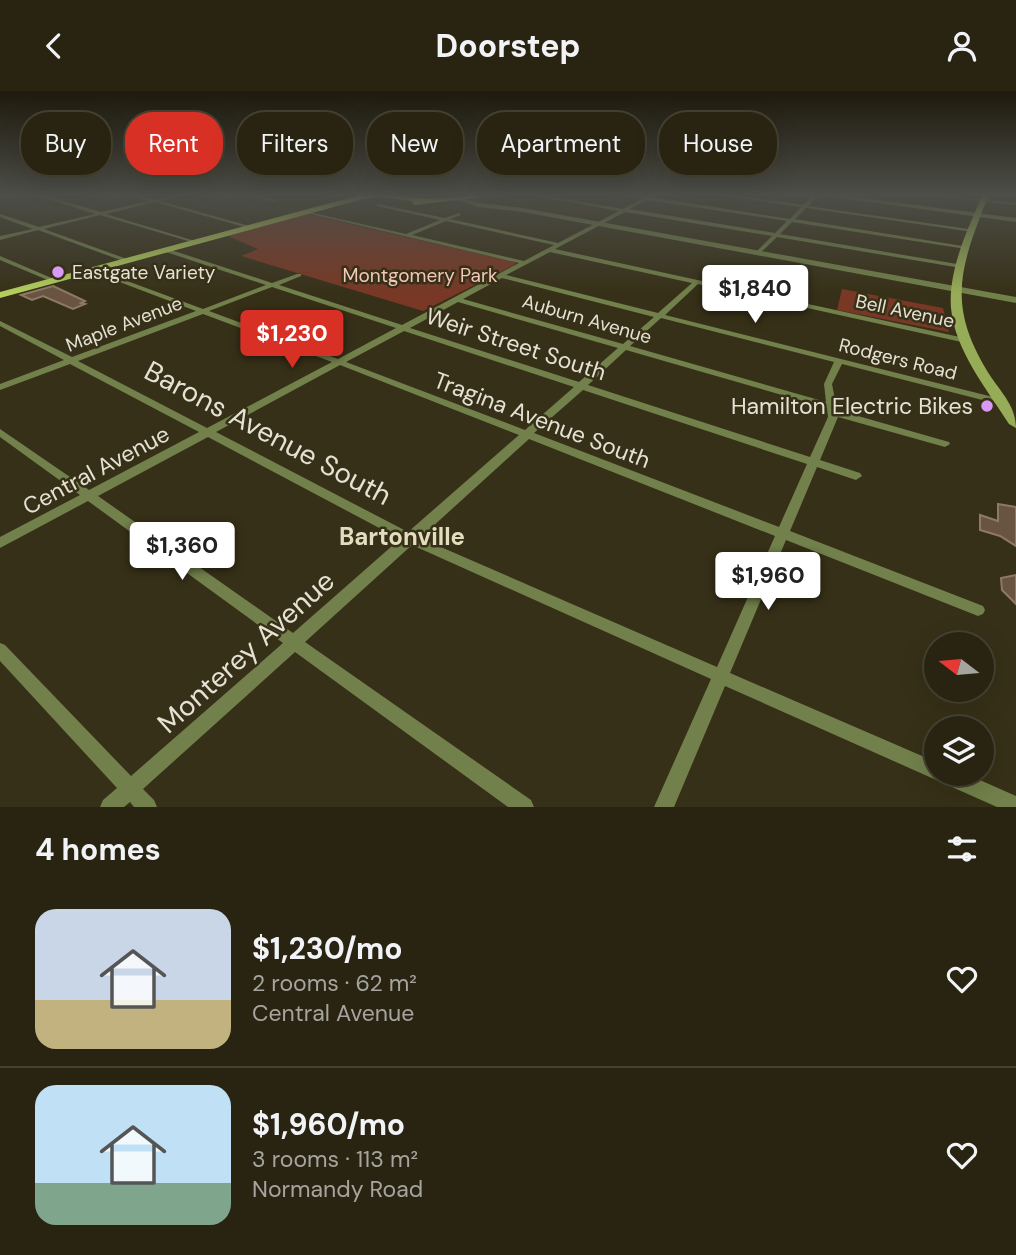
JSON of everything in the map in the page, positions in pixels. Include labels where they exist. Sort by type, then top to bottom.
[{"type":"main road","points":[[0,295],[248,227]]},
{"type":"main road","points":[[973,230],[961,266],[956,309],[966,341],[1014,418]]},
{"type":"street","points":[[34,227],[125,260]]},
{"type":"street","points":[[0,238],[45,227]]},
{"type":"street","points":[[145,227],[193,242]]},
{"type":"street","points":[[373,227],[525,263]]},
{"type":"street","points":[[406,235],[427,227]]},
{"type":"street","points":[[475,227],[560,245]]},
{"type":"street","name":"Central Avenue","points":[[0,543],[593,227]]},
{"type":"street","points":[[618,227],[1016,300]]},
{"type":"street","points":[[725,227],[961,266]]},
{"type":"street","points":[[758,253],[784,227]]},
{"type":"street","points":[[839,227],[966,247]]},
{"type":"street","points":[[954,227],[973,230]]},
{"type":"street","name":"Weir Street South","points":[[164,250],[856,476]]},
{"type":"street","name":"Bell Avenue","points":[[550,250],[966,341]]},
{"type":"street","points":[[0,258],[51,280]]},
{"type":"street","name":"Tragina Avenue South","points":[[90,269],[527,434],[978,610]]},
{"type":"street","name":"Maple Avenue","points":[[0,387],[299,275]]},
{"type":"street","name":"Rodgers Road","points":[[501,276],[1002,402]]},
{"type":"street","name":"Monterey Avenue","points":[[110,807],[697,282]]},
{"type":"street","name":"Auburn Avenue","points":[[456,299],[945,444]]},
{"type":"street","name":"Barons Avenue South","points":[[0,323],[410,539],[924,766]]},
{"type":"street","points":[[664,807],[814,462],[832,409],[828,384],[839,361]]},
{"type":"street","points":[[0,432],[524,807]]},
{"type":"street","points":[[0,650],[147,807]]},
{"type":"street","points":[[971,786],[1016,806]]},
{"type":"green space","name":"Montgomery Park","points":[[255,227],[365,227],[516,264],[423,311],[241,256],[258,249],[226,235]]},
{"type":"green space","points":[[842,289],[943,308],[949,332],[837,310]]},
{"type":"building","points":[[53,286],[85,301],[81,303],[85,304],[73,309],[43,296],[32,300],[21,295]]},
{"type":"building","points":[[998,504],[1016,507],[1016,546],[1000,536],[980,530],[980,515],[998,521]]},
{"type":"building","points":[[1016,575],[1016,604],[1002,590],[1001,578]]},
{"type":"place","name":"Eastgate Variety","points":[[58,272]]},
{"type":"place","name":"Hamilton Electric Bikes","points":[[987,406]]},
{"type":"district","name":"Bartonville","points":[[402,536]]}]
